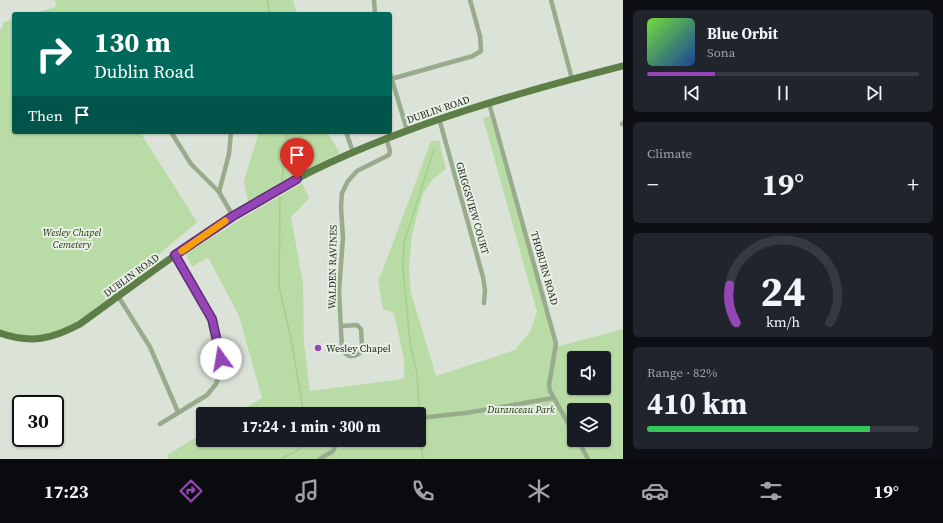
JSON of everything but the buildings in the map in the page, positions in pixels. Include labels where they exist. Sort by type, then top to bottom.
[{"type":"main road","name":"DUBLIN ROAD","points":[[0,333],[28,339],[45,338],[61,334],[80,324],[175,255],[233,216],[311,172],[352,152],[439,118],[572,79],[623,66]]},
{"type":"street","points":[[374,0],[375,12]]},
{"type":"street","points":[[392,76],[473,56],[481,51],[480,36],[470,0]]},
{"type":"street","points":[[551,0],[572,79]]},
{"type":"street","points":[[392,79],[407,130]]},
{"type":"street","name":"THOBURN ROAD","points":[[489,103],[556,340],[549,385],[550,391],[567,422]]},
{"type":"street","name":"GRIGGSVIEW COURT","points":[[439,118],[483,277],[485,290],[484,303]]},
{"type":"street","points":[[172,134],[191,164],[219,192],[233,216]]},
{"type":"street","points":[[219,192],[229,154],[231,134]]},
{"type":"street","points":[[347,134],[352,152]]},
{"type":"street","name":"WALDEN RAVINES","points":[[341,326],[357,325],[361,329],[362,346],[360,353],[351,356],[345,355],[342,350],[339,291],[343,238],[341,207],[342,193],[348,181],[357,171],[389,155],[390,151],[386,138]]},
{"type":"street","points":[[160,424],[207,395],[216,384],[222,368],[212,319],[175,255]]},
{"type":"street","points":[[118,296],[150,347],[178,412]]},
{"type":"street","points":[[426,417],[553,398]]},
{"type":"street","points":[[320,459],[333,451],[335,447]]},
{"type":"street","points":[[582,447],[588,459]]},
{"type":"green space","points":[[55,0],[293,0],[296,12],[38,12],[56,7]]},
{"type":"green space","name":"Wesley Chapel Cemetery","points":[[12,20],[12,134],[141,134],[197,222],[158,255],[161,265],[80,324],[45,338],[0,333],[0,29],[3,27],[2,23]]},
{"type":"green space","name":"Duranceau Park","points":[[490,116],[556,347],[623,329],[623,459],[168,459],[169,458],[167,455],[196,437],[196,447],[426,447],[426,407],[247,407],[262,398],[239,316],[208,257],[192,267],[186,254],[244,217],[302,183],[309,198],[291,217],[303,284],[304,344],[310,391],[404,379],[404,359],[394,313],[383,309],[378,279],[382,272],[431,141],[439,141],[446,169],[433,179],[423,193],[412,235],[409,268],[411,293],[436,376],[515,350],[530,332],[537,312],[483,118]]},
{"type":"green space","points":[[258,134],[328,134],[340,153],[297,174],[248,202],[244,181]]},
{"type":"waterway","points":[[267,0],[270,12]]},
{"type":"waterway","points":[[282,180],[287,134]]},
{"type":"waterway","points":[[423,459],[417,373],[410,343],[403,269],[404,243],[434,149]]},
{"type":"waterway","points":[[280,197],[279,286],[291,339],[303,407]]},
{"type":"waterway","points":[[281,459],[303,447]]},
{"type":"slow traffic","points":[[182,251],[225,221]]},
{"type":"place","name":"Wesley Chapel","points":[[318,348]]},
{"type":"route","points":[[221,359],[212,319],[175,255],[233,216],[297,179]]}]
